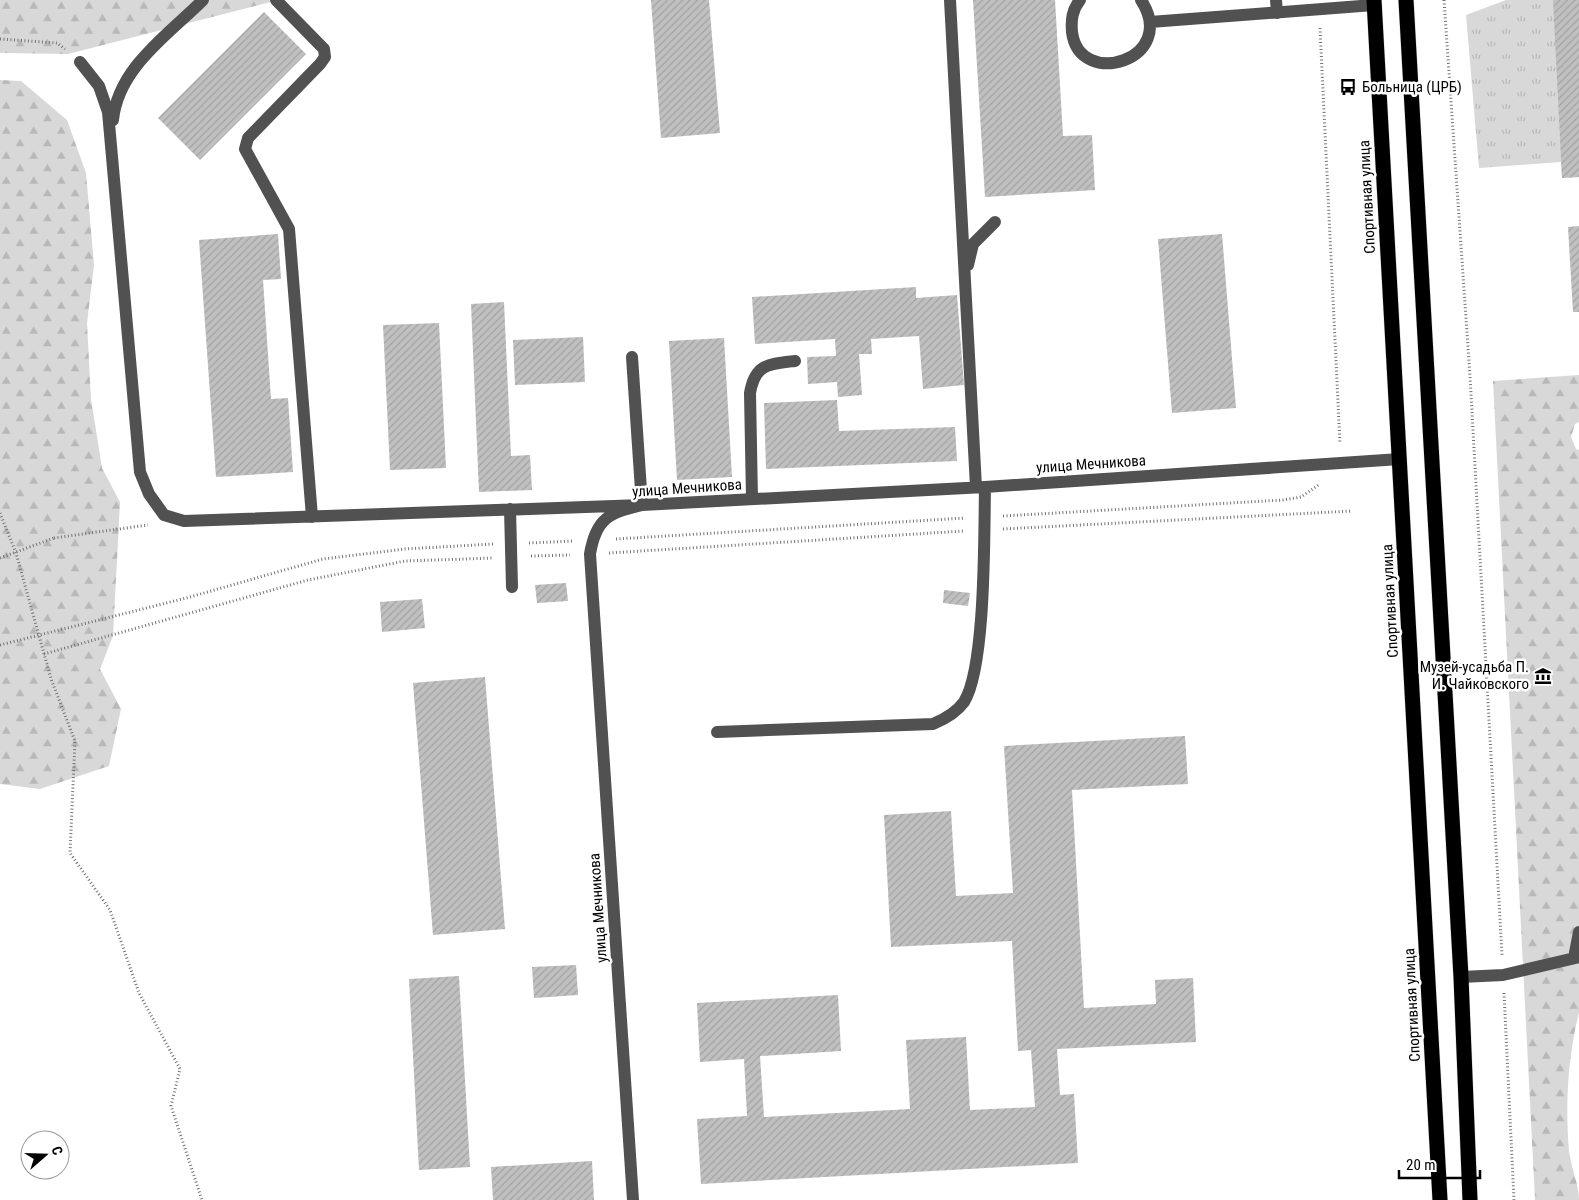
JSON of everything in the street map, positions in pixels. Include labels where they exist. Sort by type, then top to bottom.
[{"type":"highway","points":[[1406,0],[1461,977],[1470,1200]]},
{"type":"highway","name":"Спортивная улица","points":[[1374,3],[1440,1200]]},
{"type":"street","points":[[112,140],[115,106],[130,72],[203,0]]},
{"type":"street","points":[[276,0],[324,49],[325,57],[248,138],[245,149],[289,229],[312,517]]},
{"type":"street","points":[[717,732],[933,724],[949,717],[964,702],[973,680],[979,639],[984,524],[965,274],[950,0]]},
{"type":"street","points":[[1080,0],[1075,6],[1071,21],[1073,37],[1081,51],[1094,61],[1109,64],[1125,62],[1139,52],[1148,38],[1150,22],[1146,9],[1140,0]]},
{"type":"street","points":[[1150,22],[1277,6],[1320,9],[1374,3]]},
{"type":"street","points":[[80,62],[100,86],[108,112],[112,140],[140,472],[149,494],[164,515],[184,521],[642,505],[632,357]]},
{"type":"street","points":[[965,274],[974,244],[995,222]]},
{"type":"street","points":[[752,499],[750,393],[752,379],[759,370],[770,364],[794,361]]},
{"type":"street","name":"улица Мечникова","points":[[633,1200],[590,554],[592,540],[602,520],[618,510],[642,505],[981,487],[1400,459]]},
{"type":"street","points":[[510,509],[512,587]]},
{"type":"street","points":[[1461,977],[1503,975],[1576,958],[1579,932]]},
{"type":"path","points":[[1444,0],[1470,376],[1514,1200]]},
{"type":"path","points":[[984,524],[1302,497],[1319,485],[1334,464],[1340,448],[1320,9]]},
{"type":"path","points":[[0,39],[57,43],[80,62]]},
{"type":"path","points":[[0,645],[190,597],[323,559],[405,549],[984,524],[1352,511]]},
{"type":"path","points":[[0,513],[16,552],[51,679],[75,742],[70,853],[110,910],[140,993],[180,1069],[171,1106],[202,1200]]},
{"type":"path","points":[[0,558],[54,538],[184,521]]},
{"type":"green space","points":[[0,0],[278,0],[68,54],[0,53]]},
{"type":"green space","points":[[1506,0],[1579,0],[1579,177],[1562,178],[1561,162],[1479,168],[1466,15]]},
{"type":"green space","points":[[0,80],[21,81],[67,120],[86,173],[94,265],[87,323],[91,399],[102,468],[120,502],[113,636],[100,669],[121,709],[109,766],[40,789],[0,784]]},
{"type":"green space","name":"Музей-усадьба П. И. Чайковского","points":[[1579,375],[1579,422],[1575,424],[1571,437],[1576,449],[1579,450],[1579,1012],[1570,1063],[1567,1116],[1569,1151],[1579,1200],[1535,1200],[1493,381]]},
{"type":"building","points":[[651,0],[709,0],[720,133],[661,138]]},
{"type":"building","points":[[973,0],[1055,0],[1063,136],[1092,135],[1095,190],[985,197]]},
{"type":"building","points":[[1553,0],[1579,0],[1579,177],[1562,178]]},
{"type":"building","points":[[264,12],[306,54],[200,160],[158,118]]},
{"type":"building","points":[[1579,226],[1579,312],[1573,312],[1568,227]]},
{"type":"building","points":[[278,234],[281,279],[263,280],[271,399],[288,398],[293,472],[216,477],[199,240]]},
{"type":"building","points":[[1222,234],[1236,408],[1172,413],[1158,239]]},
{"type":"building","points":[[916,287],[916,298],[957,295],[964,385],[923,389],[919,336],[871,339],[872,354],[859,354],[862,395],[838,397],[837,382],[808,384],[807,357],[836,356],[835,339],[755,344],[752,297]]},
{"type":"building","points":[[504,302],[511,456],[530,455],[532,490],[479,492],[471,304]]},
{"type":"building","points":[[439,323],[446,468],[390,470],[383,325]]},
{"type":"building","points":[[583,337],[585,382],[515,385],[513,340]]},
{"type":"building","points":[[724,338],[732,477],[677,480],[669,341]]},
{"type":"building","points":[[837,400],[839,431],[955,427],[957,461],[766,469],[764,403]]},
{"type":"building","points":[[566,583],[568,601],[537,603],[535,585]]},
{"type":"building","points":[[944,590],[970,593],[968,606],[943,603]]},
{"type":"building","points":[[422,599],[425,628],[382,632],[380,602]]},
{"type":"building","points":[[485,677],[505,929],[433,935],[413,683]]},
{"type":"building","points":[[1185,736],[1188,784],[1072,790],[1084,1008],[1156,1004],[1155,980],[1193,978],[1196,1042],[1057,1049],[1060,1095],[1074,1094],[1078,1163],[701,1184],[697,1119],[747,1116],[744,1059],[700,1062],[697,1003],[838,995],[841,1051],[760,1056],[764,1117],[910,1109],[906,1040],[966,1037],[970,1110],[1035,1107],[1031,1050],[1018,1051],[1012,941],[891,947],[884,815],[951,811],[956,896],[1013,893],[1004,746]]},
{"type":"building","points":[[576,965],[578,995],[534,998],[532,967]]},
{"type":"building","points":[[459,976],[470,1167],[419,1170],[409,979]]},
{"type":"building","points":[[592,1161],[594,1200],[493,1200],[491,1167]]},
{"type":"place","name":"Больница (ЦРБ)","points":[[1348,87]]},
{"type":"place","name":"Музей-усадьба П. И. Чайковского","points":[[1543,676]]}]
